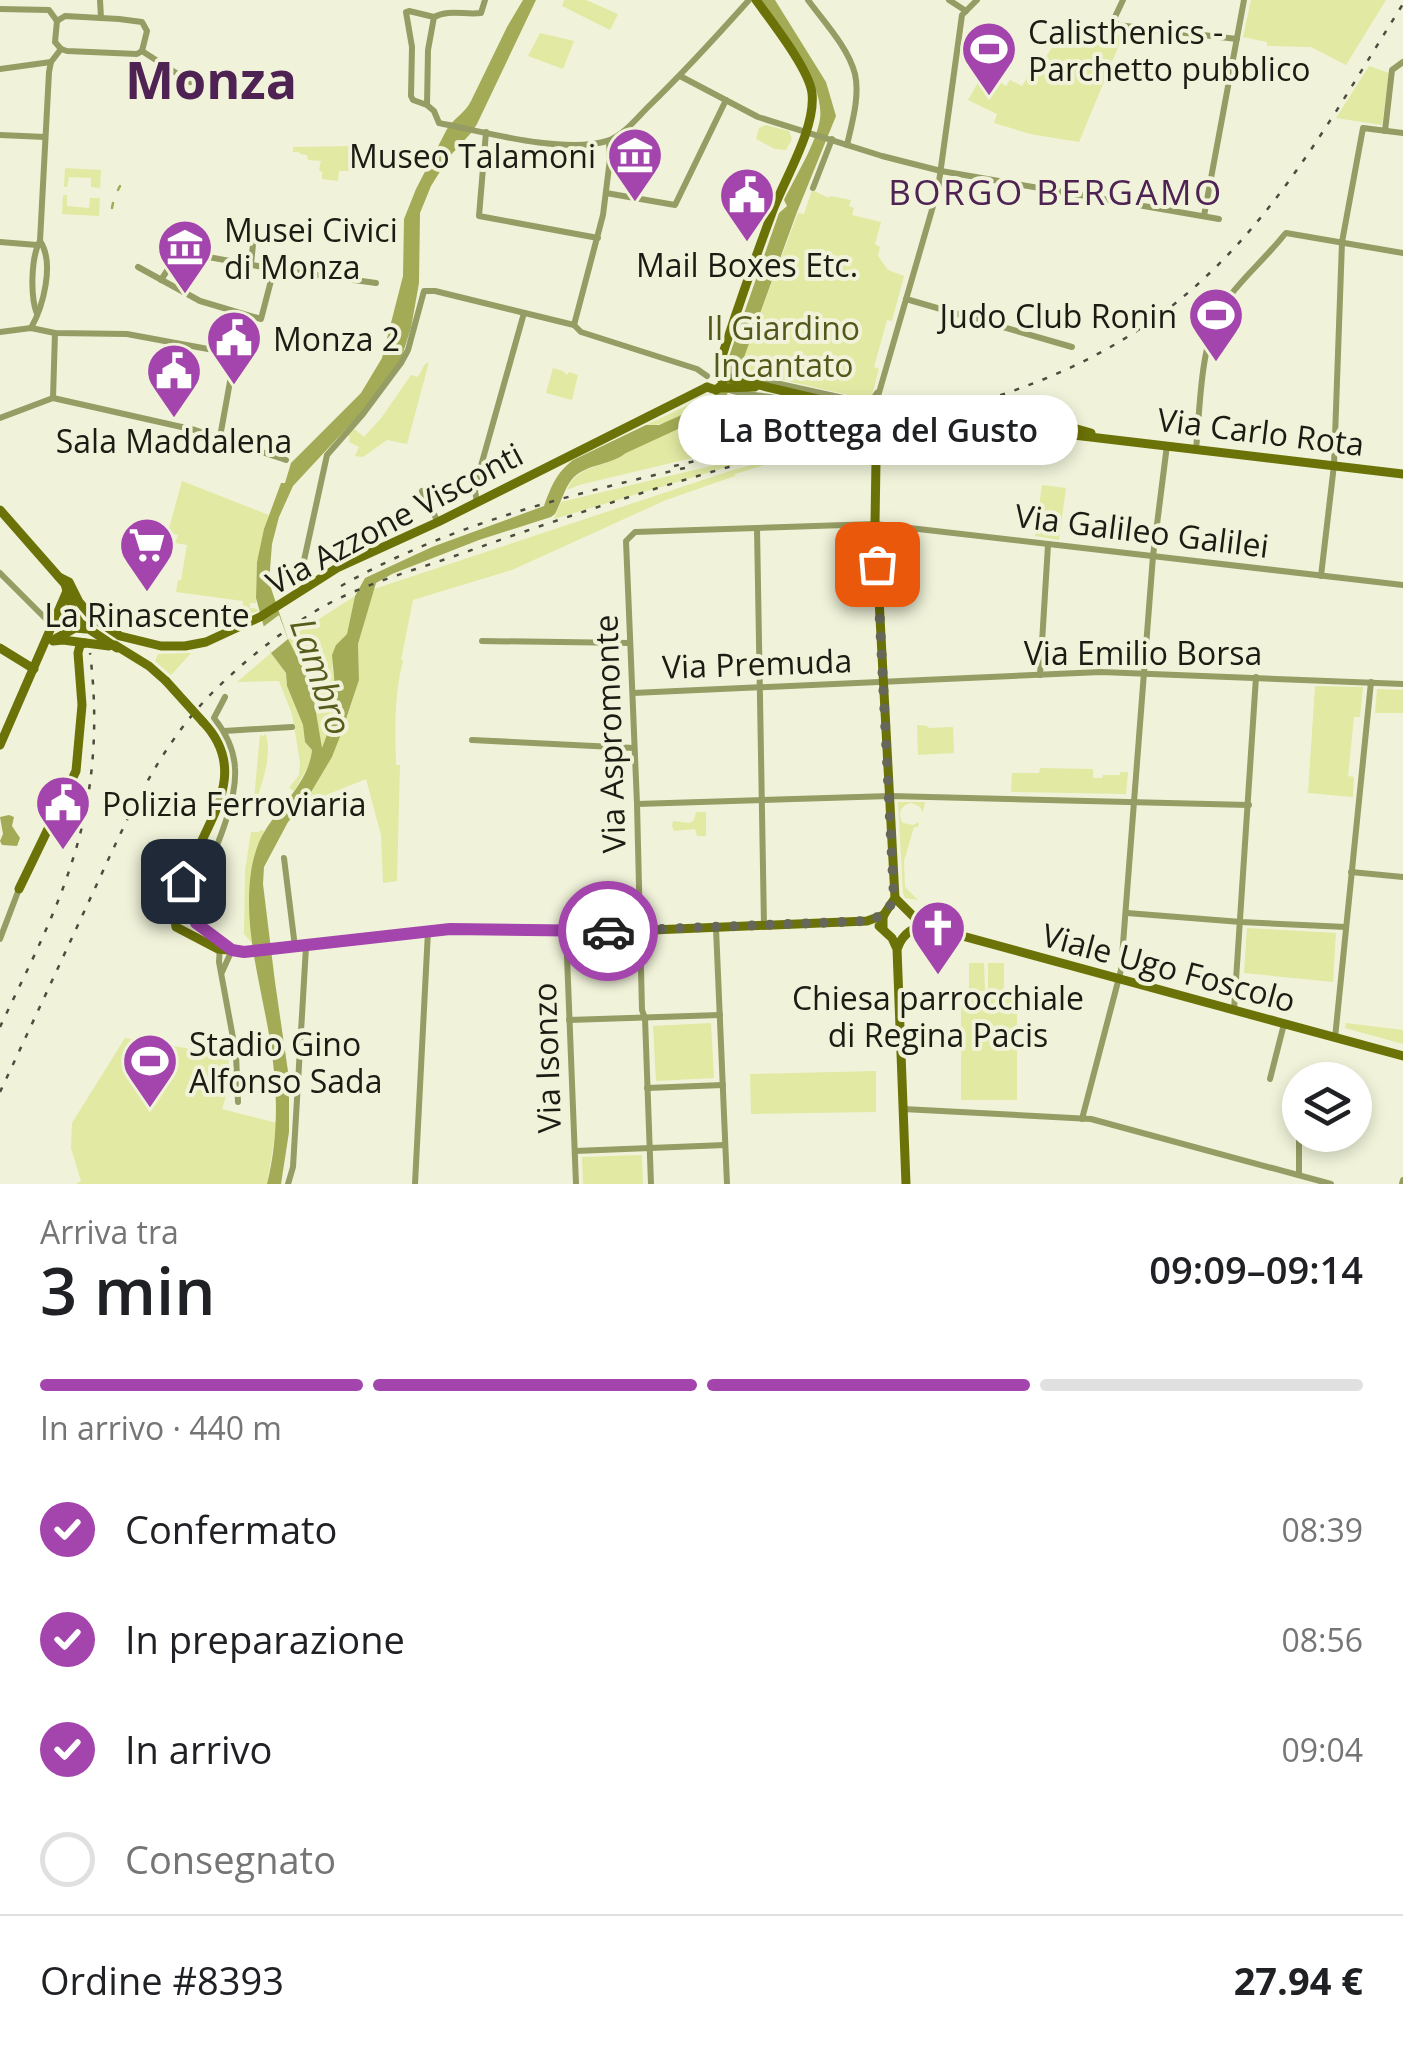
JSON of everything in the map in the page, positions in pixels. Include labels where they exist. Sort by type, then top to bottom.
[{"type":"street","points":[[100,0],[101,18]]},
{"type":"street","points":[[485,0],[481,13],[447,11],[434,17],[406,12],[412,47],[413,100],[427,105],[443,124],[560,144],[608,140],[626,128],[749,0]]},
{"type":"street","points":[[756,0],[809,82],[810,132],[774,207],[715,374],[705,380],[716,388],[835,412],[866,403],[878,392]]},
{"type":"street","points":[[808,0],[850,59],[856,76],[846,144]]},
{"type":"street","points":[[949,0],[966,11]]},
{"type":"street","points":[[740,379],[848,406],[872,408],[876,403],[938,190],[962,15],[976,0]]},
{"type":"street","points":[[1123,0],[1114,19],[1117,25],[1238,39]]},
{"type":"street","points":[[1204,216],[1244,0]]},
{"type":"street","points":[[0,9],[50,10],[57,21],[56,42],[67,51],[136,54],[142,51],[147,36],[144,24],[138,20],[65,16],[57,21]]},
{"type":"street","points":[[427,105],[428,50],[434,17]]},
{"type":"street","points":[[31,328],[37,314],[32,302],[51,62],[61,49]]},
{"type":"street","points":[[142,51],[190,82]]},
{"type":"street","points":[[0,69],[51,62]]},
{"type":"street","points":[[1385,131],[1392,70],[1403,62]]},
{"type":"street","points":[[680,76],[758,118],[941,171],[1219,219]]},
{"type":"street","points":[[606,193],[675,205],[726,100]]},
{"type":"street","points":[[1321,576],[1334,465],[1342,242],[1363,128],[1403,133]]},
{"type":"street","points":[[486,132],[479,216],[598,238]]},
{"type":"street","points":[[0,135],[45,137]]},
{"type":"street","points":[[813,188],[830,139]]},
{"type":"street","points":[[574,325],[598,238],[606,193],[608,140]]},
{"type":"street","points":[[251,264],[252,233]]},
{"type":"street","points":[[1196,448],[1213,328],[1235,290],[1286,233],[1403,253]]},
{"type":"street","points":[[0,242],[38,243]]},
{"type":"street","points":[[161,280],[172,263],[200,256],[376,283]]},
{"type":"street","points":[[138,268],[200,301],[261,319],[274,270]]},
{"type":"street","points":[[309,585],[303,566],[327,455],[401,362],[424,291],[574,325],[581,332],[697,369],[780,384],[848,406]]},
{"type":"street","points":[[906,300],[1072,347]]},
{"type":"street","points":[[220,437],[239,313]]},
{"type":"street","points":[[477,502],[477,480],[524,314]]},
{"type":"street","points":[[0,332],[31,328],[55,333],[127,334],[234,354]]},
{"type":"street","points":[[54,398],[55,333]]},
{"type":"street","points":[[715,374],[722,384],[716,388]]},
{"type":"street","points":[[716,388],[762,386]]},
{"type":"street","name":"Via Azzone Visconti","points":[[93,628],[162,646],[197,644],[217,638],[260,617],[338,568],[716,388]]},
{"type":"street","points":[[0,418],[54,398],[220,437],[286,460]]},
{"type":"street","name":"Via Carlo Rota","points":[[975,418],[1077,429],[1113,438]]},
{"type":"street","name":"Via Carlo Rota","points":[[876,524],[878,442],[958,422],[1403,474]]},
{"type":"street","points":[[1082,1118],[1120,980],[1153,556],[1167,445]]},
{"type":"street","points":[[422,491],[438,522]]},
{"type":"street","points":[[0,510],[67,588],[77,620],[108,636],[117,648]]},
{"type":"street","points":[[876,524],[890,796],[892,907],[887,932]]},
{"type":"street","name":"Via Galileo Galilei","points":[[630,536],[634,532],[876,524],[1403,585]]},
{"type":"street","points":[[757,528],[764,926]]},
{"type":"street","name":"Via Aspromonte","points":[[630,536],[626,541],[651,1184]]},
{"type":"street","points":[[1040,675],[1048,545]]},
{"type":"street","points":[[0,572],[51,622]]},
{"type":"street","points":[[59,577],[69,582],[93,628],[166,682],[220,746],[224,762],[220,797],[178,893],[174,924],[182,931],[232,950],[254,952],[428,931],[642,931],[868,921],[892,907]]},
{"type":"street","points":[[53,640],[51,622],[65,600],[67,588]]},
{"type":"street","points":[[51,622],[71,606],[83,608]]},
{"type":"street","points":[[0,745],[34,670],[53,640],[75,628],[93,628]]},
{"type":"street","points":[[108,636],[120,636]]},
{"type":"street","points":[[53,640],[117,648]]},
{"type":"street","points":[[1,937],[31,861],[66,796],[78,764],[82,705],[78,652],[85,642]]},
{"type":"street","points":[[482,642],[630,643]]},
{"type":"street","points":[[0,648],[34,670]]},
{"type":"street","name":"Via Emilio Borsa","points":[[883,682],[1144,673],[1403,684]]},
{"type":"street","points":[[1234,1010],[1256,678]]},
{"type":"street","name":"Via Premuda","points":[[632,693],[883,682]]},
{"type":"street","points":[[1335,1038],[1371,682]]},
{"type":"street","points":[[190,911],[224,824],[235,783],[235,760],[224,731],[214,718],[225,698]]},
{"type":"street","points":[[224,731],[292,728]]},
{"type":"street","points":[[472,740],[634,748]]},
{"type":"street","points":[[637,804],[890,796],[1249,805]]},
{"type":"street","points":[[284,858],[300,947],[293,1167],[288,1184]]},
{"type":"street","points":[[190,870],[185,896],[190,911],[196,923],[220,945],[238,1066],[238,1102]]},
{"type":"street","points":[[1351,872],[1403,878]]},
{"type":"street","name":"Viale Ugo Foscolo","points":[[892,907],[922,925],[1403,1056]]},
{"type":"street","points":[[176,914],[190,911]]},
{"type":"street","points":[[1126,913],[1346,927]]},
{"type":"street","points":[[906,1184],[898,949],[912,916]]},
{"type":"street","points":[[868,921],[887,932],[898,949]]},
{"type":"street","points":[[182,931],[190,930],[196,923]]},
{"type":"street","points":[[887,932],[907,932],[922,925]]},
{"type":"street","points":[[716,928],[727,1184]]},
{"type":"street","name":"Via Isonzo","points":[[566,930],[576,1184]]},
{"type":"street","points":[[415,1184],[428,931]]},
{"type":"street","points":[[222,973],[232,950]]},
{"type":"street","points":[[569,1020],[720,1015]]},
{"type":"street","points":[[1270,1079],[1284,1024]]},
{"type":"street","points":[[648,1088],[722,1084]]},
{"type":"street","points":[[903,1109],[1082,1118],[1331,1184]]},
{"type":"street","points":[[575,1151],[725,1145]]},
{"type":"street","points":[[1299,1152],[1299,1175]]},
{"type":"green space","points":[[564,0],[586,0],[618,14],[610,30],[562,6]]},
{"type":"green space","points":[[1251,0],[1386,0],[1346,65],[1311,47],[1267,46],[1267,42],[1243,37]]},
{"type":"green space","points":[[1069,20],[1092,31],[1081,34],[1081,46],[1124,33],[1079,142],[994,123],[997,114],[968,100],[979,81],[983,83],[989,76],[1006,86],[1010,80],[1022,86],[1035,66],[1039,68]]},
{"type":"green space","points":[[540,33],[574,41],[563,69],[528,56]]},
{"type":"green space","points":[[1369,66],[1389,73],[1382,125],[1336,118]]},
{"type":"green space","points":[[766,125],[789,131],[792,139],[786,150],[756,139],[759,128]]},
{"type":"green space","points":[[352,146],[351,171],[339,171],[338,181],[322,179],[321,161],[308,160],[307,155],[293,152],[293,147]]},
{"type":"green space","points":[[65,168],[101,170],[100,188],[91,187],[91,178],[69,177],[64,187]]},
{"type":"green space","name":"Il Giardino Incantato","points":[[812,190],[829,198],[851,200],[852,215],[881,222],[875,244],[880,247],[878,256],[888,270],[904,276],[874,367],[879,369],[872,395],[866,399],[739,370],[798,213],[804,214]]},
{"type":"green space","points":[[63,195],[67,195],[67,206],[89,208],[90,198],[100,198],[99,216],[62,214]]},
{"type":"green space","points":[[429,362],[407,444],[387,440],[363,457],[355,456],[359,447],[349,442],[346,435],[353,428],[364,437],[411,375],[418,377]]},
{"type":"green space","points":[[553,368],[578,375],[572,400],[546,393]]},
{"type":"green space","points":[[730,395],[768,398],[849,416],[850,420],[567,490],[578,475],[721,406]]},
{"type":"green space","points":[[707,396],[713,398],[681,417],[646,425]]},
{"type":"green space","points":[[867,434],[863,439],[735,474],[666,500],[512,570],[413,600],[396,713],[396,765],[400,765],[397,881],[383,883],[381,835],[366,779],[304,804],[332,757],[351,705],[359,680],[358,644],[374,589],[733,470]]},
{"type":"green space","points":[[811,442],[554,519],[561,502]]},
{"type":"green space","points":[[182,481],[269,515],[257,562],[256,603],[250,603],[250,608],[258,611],[242,617],[243,601],[176,592],[187,545],[175,543],[178,535],[168,532]]},
{"type":"green space","points":[[1042,485],[1066,488],[1059,540],[1035,536]]},
{"type":"green space","points":[[355,596],[347,634],[336,645],[332,668],[339,703],[322,751],[311,683],[288,639]]},
{"type":"green space","points":[[191,653],[171,675],[155,661],[158,654]]},
{"type":"green space","points":[[271,653],[286,673],[305,742],[312,750],[311,762],[294,791],[289,788],[299,775],[300,762],[292,714],[279,681],[237,682]]},
{"type":"green space","points":[[1315,686],[1363,687],[1360,717],[1354,717],[1348,776],[1354,777],[1353,797],[1308,793]]},
{"type":"green space","points":[[1377,689],[1403,690],[1403,713],[1375,713]]},
{"type":"green space","points":[[917,725],[953,727],[954,753],[918,755]]},
{"type":"green space","points":[[265,733],[266,766],[254,799],[260,735]]},
{"type":"green space","points":[[1040,768],[1093,769],[1093,778],[1128,772],[1126,794],[1011,792],[1012,773],[1039,773]]},
{"type":"green space","points":[[898,802],[925,802],[923,812],[911,803],[900,814],[903,823],[919,822],[904,861],[905,887],[918,900],[905,898],[903,893]]},
{"type":"green space","points":[[696,812],[706,812],[706,836],[697,836],[695,829],[674,831],[673,821],[690,823]]},
{"type":"green space","points":[[264,831],[252,886],[252,943],[244,934],[245,871],[251,832]]},
{"type":"green space","points":[[1247,928],[1336,933],[1333,982],[1244,973]]},
{"type":"green space","points":[[969,963],[984,963],[985,991],[969,991]]},
{"type":"green space","points":[[988,963],[1004,963],[1004,991],[988,991]]},
{"type":"green space","points":[[961,999],[1017,999],[1017,1100],[961,1100]]},
{"type":"green space","points":[[711,1023],[714,1078],[656,1081],[653,1026]]},
{"type":"green space","points":[[1346,1023],[1403,1030],[1403,1044],[1345,1028]]},
{"type":"green space","name":"Stadio Gino Alfonso Sada","points":[[125,1038],[215,1053],[216,1048],[227,1049],[231,1080],[222,1109],[277,1123],[267,1184],[76,1184],[81,1181],[71,1148],[72,1123]]},
{"type":"green space","points":[[876,1071],[876,1112],[751,1114],[750,1074]]},
{"type":"green space","points":[[642,1155],[643,1184],[583,1184],[582,1157]]},
{"type":"shaded area","points":[[523,0],[536,0],[477,124],[449,157],[420,213],[419,283],[401,359],[372,401],[293,486],[279,517],[269,582],[288,639],[311,683],[322,748],[339,703],[332,655],[347,634],[355,596],[365,578],[432,547],[544,506],[558,475],[573,460],[713,398],[779,213],[787,206],[784,200],[810,150],[820,119],[820,104],[809,73],[760,0],[775,0],[826,82],[836,116],[739,371],[717,411],[580,473],[571,481],[551,517],[479,540],[376,583],[358,644],[359,680],[332,757],[304,804],[288,822],[264,867],[289,1078],[289,1132],[281,1184],[267,1184],[275,1139],[276,1093],[252,944],[251,872],[261,839],[306,772],[312,750],[305,742],[286,673],[271,653],[256,598],[257,562],[264,529],[291,463],[361,393],[382,358],[403,276],[404,219],[447,129],[469,105]]},
{"type":"shaded area","points":[[0,817],[14,817],[12,826],[20,838],[17,846],[2,845],[0,841]]},
{"type":"pier","points":[[279,615],[288,639],[271,653],[263,627]]},
{"type":"waterway","points":[[118,190],[120,186]]},
{"type":"waterway","points":[[112,208],[113,203]]},
{"type":"tunnel","points":[[847,406],[897,418],[930,413],[975,418]]},
{"type":"railway","points":[[0,1092],[120,834],[160,760],[212,693],[265,646],[324,606],[394,576],[685,480],[1000,395],[1085,360],[1127,337],[1205,277],[1270,206],[1326,127],[1403,4]]},
{"type":"railway","points":[[674,466],[742,450]]},
{"type":"railway","points":[[341,586],[467,528],[689,467]]},
{"type":"railway","points":[[0,1027],[56,906],[79,839],[92,760],[90,653]]},
{"type":"way so far","points":[[608,931],[868,921],[890,909],[894,898],[877,564]]},
{"type":"place","name":"Calisthenics - Parchetto pubblico","points":[[989,98]]},
{"type":"place","name":"Museo Talamoni","points":[[635,204]]},
{"type":"place","name":"Mail Boxes Etc.","points":[[747,244]]},
{"type":"place","name":"Musei Civici di Monza","points":[[185,296]]},
{"type":"place","name":"Judo Club Ronin","points":[[1216,364]]},
{"type":"place","name":"Monza 2","points":[[234,387]]},
{"type":"place","name":"Sala Maddalena","points":[[174,420]]},
{"type":"place","name":"La Bottega del Gusto","points":[[877,564]]},
{"type":"place","name":"La Rinascente","points":[[147,594]]},
{"type":"place","name":"Polizia Ferroviaria","points":[[63,852]]},
{"type":"place","name":"Chiesa parrocchiale di Regina Pacis","points":[[938,977]]},
{"type":"place","name":"Stadio Gino Alfonso Sada","points":[[150,1110]]},
{"type":"district","name":"Monza","points":[[211,78]]},
{"type":"district","name":"BORGO BERGAMO","points":[[1056,191]]},
{"type":"route","points":[[183,881],[190,870],[185,899],[196,923],[232,950],[244,952],[450,929],[608,931]]},
{"type":"water label","name":"Lambro","points":[[322,676]]}]
